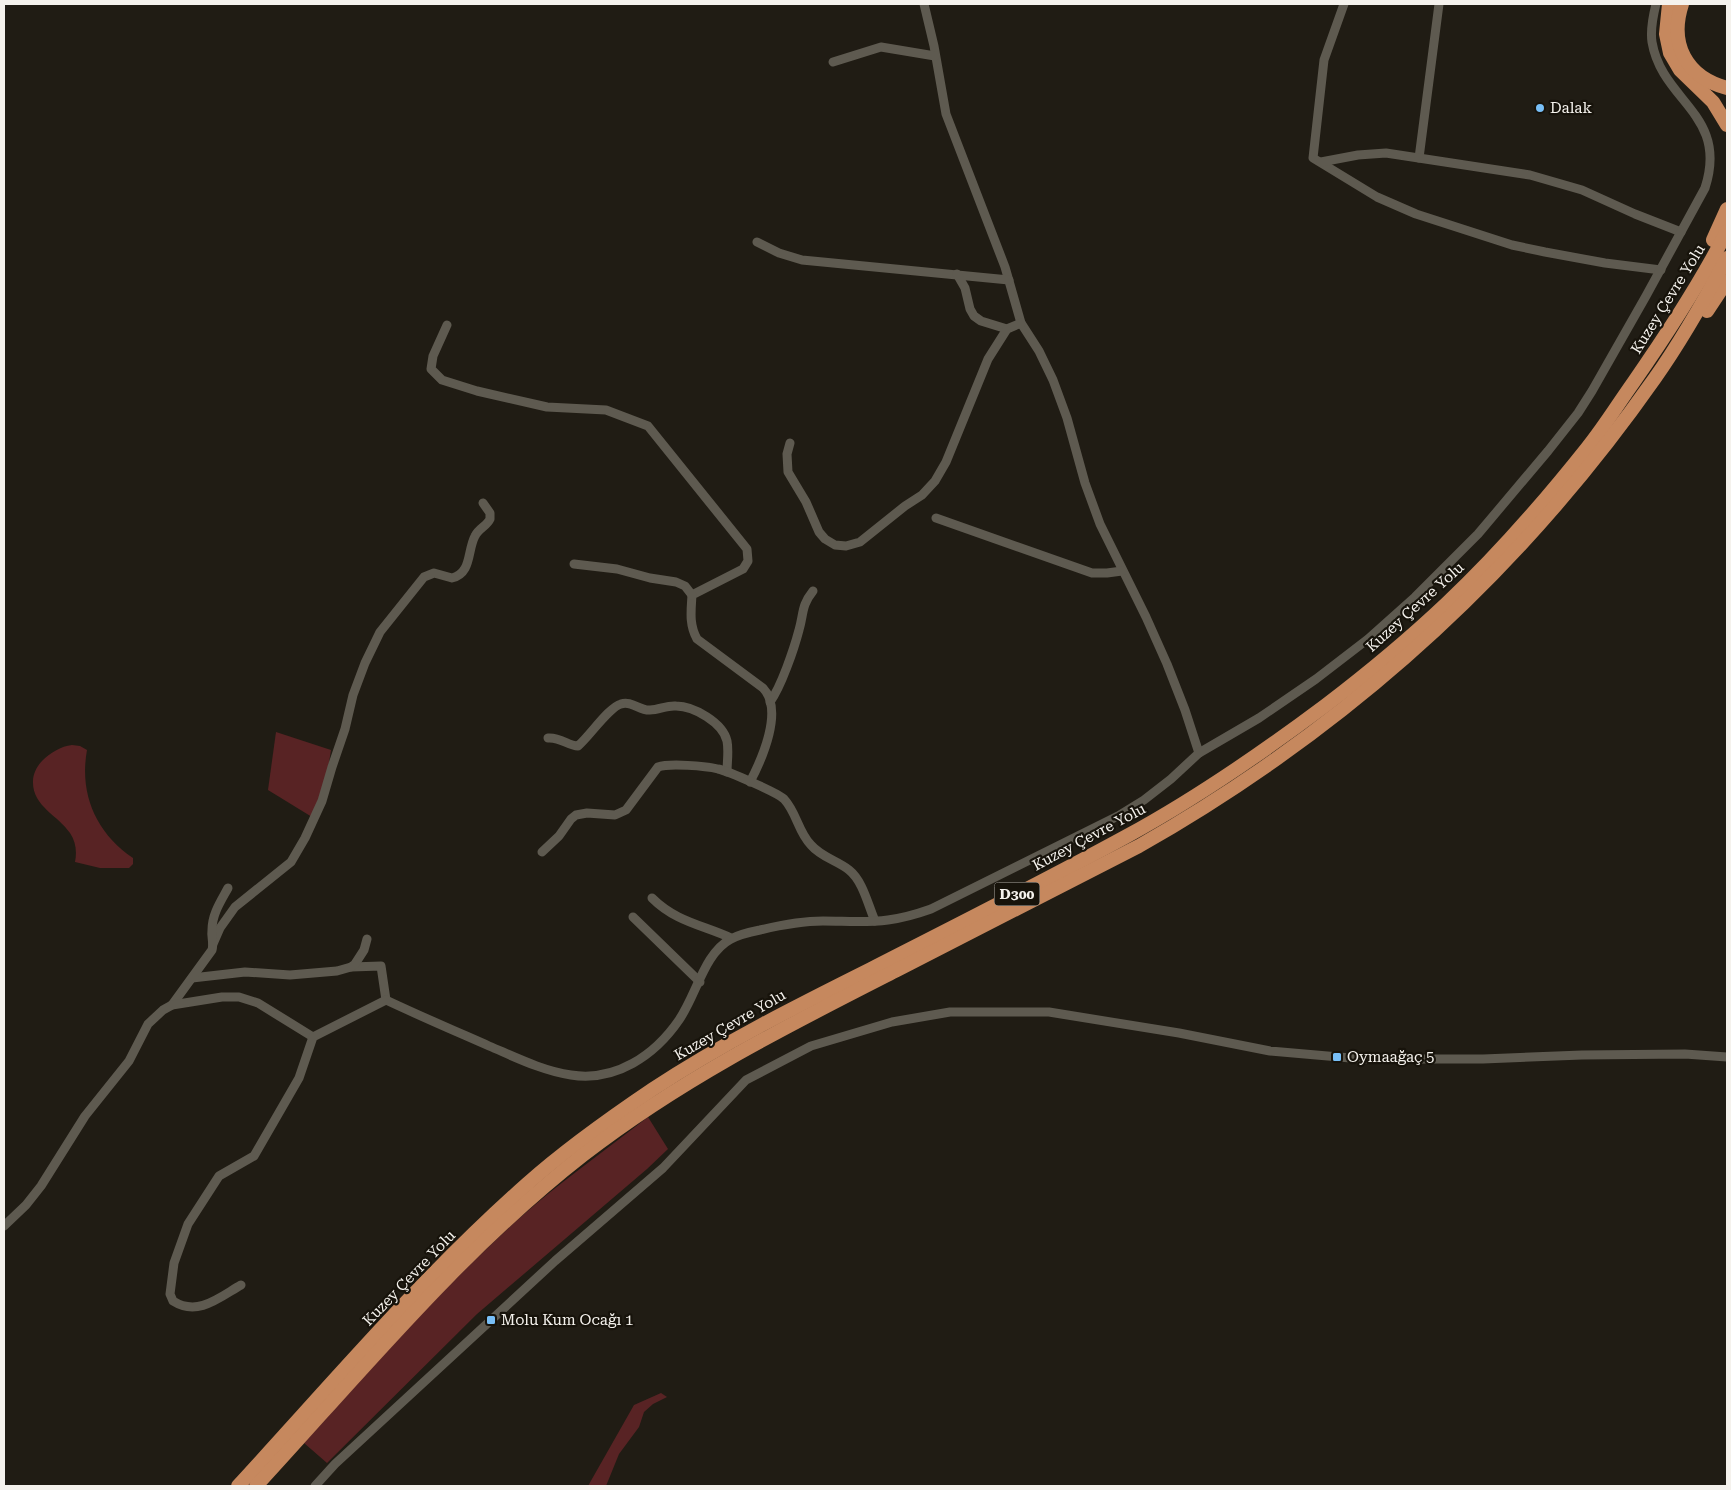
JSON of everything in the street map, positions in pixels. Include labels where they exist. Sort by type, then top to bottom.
[{"type":"highway","points":[[1670,4],[1666,34],[1670,53],[1680,70],[1713,102],[1727,125]]},
{"type":"highway","points":[[1682,4],[1678,17],[1677,33],[1680,48],[1685,59],[1692,68],[1705,78],[1716,85],[1727,88]]},
{"type":"highway","points":[[1646,365],[1704,258],[1727,209]]},
{"type":"highway","name":"Kuzey Çevre Yolu","points":[[238,1486],[405,1304],[469,1238],[528,1183],[590,1134],[652,1089],[764,1023],[1060,871],[1189,801],[1286,735],[1372,668],[1445,605],[1481,569],[1538,507],[1591,443],[1646,365],[1685,304],[1727,231]]},
{"type":"highway","name":"Kuzey Çevre Yolu","points":[[256,1486],[413,1315],[479,1248],[536,1194],[584,1155],[658,1101],[763,1038],[1139,846],[1187,818],[1290,750],[1381,679],[1455,613],[1549,515],[1603,449],[1656,376],[1705,298],[1727,258]]},
{"type":"highway","points":[[1603,449],[1662,376],[1727,281]]},
{"type":"street","points":[[924,4],[946,114],[1009,280],[1021,323],[1047,366],[1062,400],[1092,504],[1108,543],[1166,664],[1185,710],[1198,753]]},
{"type":"street","points":[[1344,4],[1324,60],[1313,158],[1377,197],[1402,209],[1512,245],[1577,258],[1660,270]]},
{"type":"street","points":[[1419,158],[1439,4]]},
{"type":"street","points":[[386,1000],[520,1059],[562,1073],[591,1076],[628,1066],[654,1050],[666,1038],[681,1018],[710,958],[731,938],[745,933],[802,922],[875,921],[900,918],[931,909],[1118,816],[1156,791],[1198,753],[1259,718],[1336,664],[1393,617],[1458,555],[1548,451],[1578,413],[1604,370],[1705,188],[1710,170],[1708,142],[1701,124],[1691,108],[1668,80],[1655,55],[1651,29],[1656,4]]},
{"type":"street","points":[[833,62],[881,47],[935,56]]},
{"type":"street","points":[[1321,162],[1358,154],[1402,155],[1513,172],[1547,179],[1591,194],[1681,232]]},
{"type":"street","points":[[757,242],[779,253],[802,260],[1009,280]]},
{"type":"street","points":[[957,274],[965,288],[970,309],[974,316],[981,321],[1007,329]]},
{"type":"street","points":[[790,443],[786,460],[788,472],[806,502],[819,532],[825,540],[835,545],[846,546],[860,542],[905,506],[922,495],[940,474],[988,359],[1007,329],[1021,323]]},
{"type":"street","points":[[447,325],[433,356],[431,369],[442,380],[477,391],[547,407],[606,410],[648,426],[748,552],[748,560],[743,569],[692,595]]},
{"type":"street","points":[[213,944],[220,928],[235,907],[290,862],[298,850],[312,826],[322,801],[356,687],[380,632],[424,577],[434,573],[452,578],[463,572],[467,566],[475,535],[490,518],[490,513],[483,503]]},
{"type":"street","points":[[936,518],[1092,572],[1122,571]]},
{"type":"street","points":[[574,564],[617,570],[676,582],[685,586],[692,595],[691,622],[697,639],[763,688],[769,696],[771,715],[768,737],[750,782]]},
{"type":"street","points":[[770,702],[779,686],[797,637],[802,610],[813,591]]},
{"type":"street","points":[[548,738],[560,739],[573,746],[578,746],[615,707],[624,703],[648,710],[680,706],[697,712],[722,731],[727,743],[727,772]]},
{"type":"street","points":[[542,852],[559,836],[576,815],[587,813],[615,816],[626,810],[658,767],[663,765],[720,769],[781,796],[792,810],[801,832],[809,844],[854,874],[875,921]]},
{"type":"street","points":[[172,1005],[212,950],[214,916],[228,888]]},
{"type":"street","points":[[652,898],[665,910],[681,920],[731,938]]},
{"type":"street","points":[[633,916],[700,982]]},
{"type":"street","points":[[351,967],[362,955],[367,939]]},
{"type":"street","points":[[192,978],[244,972],[290,975],[351,967],[382,966],[386,1000]]},
{"type":"street","points":[[4,1226],[26,1205],[41,1186],[85,1116],[129,1062],[148,1024],[157,1014],[172,1005],[222,997],[239,997],[258,1003],[313,1037]]},
{"type":"street","points":[[241,1285],[205,1306],[198,1307],[179,1304],[173,1301],[170,1294],[178,1250],[195,1212],[219,1176],[254,1156],[299,1078],[313,1037],[386,1000]]},
{"type":"street","points":[[316,1486],[342,1458],[548,1268],[663,1168],[746,1080],[811,1046],[892,1022],[950,1012],[992,1011],[1049,1012],[1179,1033],[1270,1051],[1362,1059],[1483,1059],[1601,1054],[1685,1054],[1727,1057]]},
{"type":"shaded area","points":[[276,732],[331,750],[327,775],[312,817],[268,790]]},
{"type":"shaded area","points":[[72,745],[80,746],[87,750],[85,766],[88,797],[93,811],[109,837],[133,858],[133,864],[129,868],[100,868],[75,862],[76,847],[70,833],[41,804],[37,797],[33,781],[38,765],[56,750]]},
{"type":"shaded area","points":[[648,1117],[668,1149],[647,1169],[477,1314],[327,1463],[304,1443],[406,1330],[486,1249],[546,1195]]},
{"type":"shaded area","points":[[661,1393],[667,1397],[653,1404],[644,1412],[639,1427],[619,1454],[606,1486],[588,1486],[634,1405]]},
{"type":"place","name":"Dalak","points":[[1540,108]]},
{"type":"place","name":"Oymaağaç 5","points":[[1337,1057]]},
{"type":"place","name":"Molu Kum Ocağı 1","points":[[491,1320]]}]
